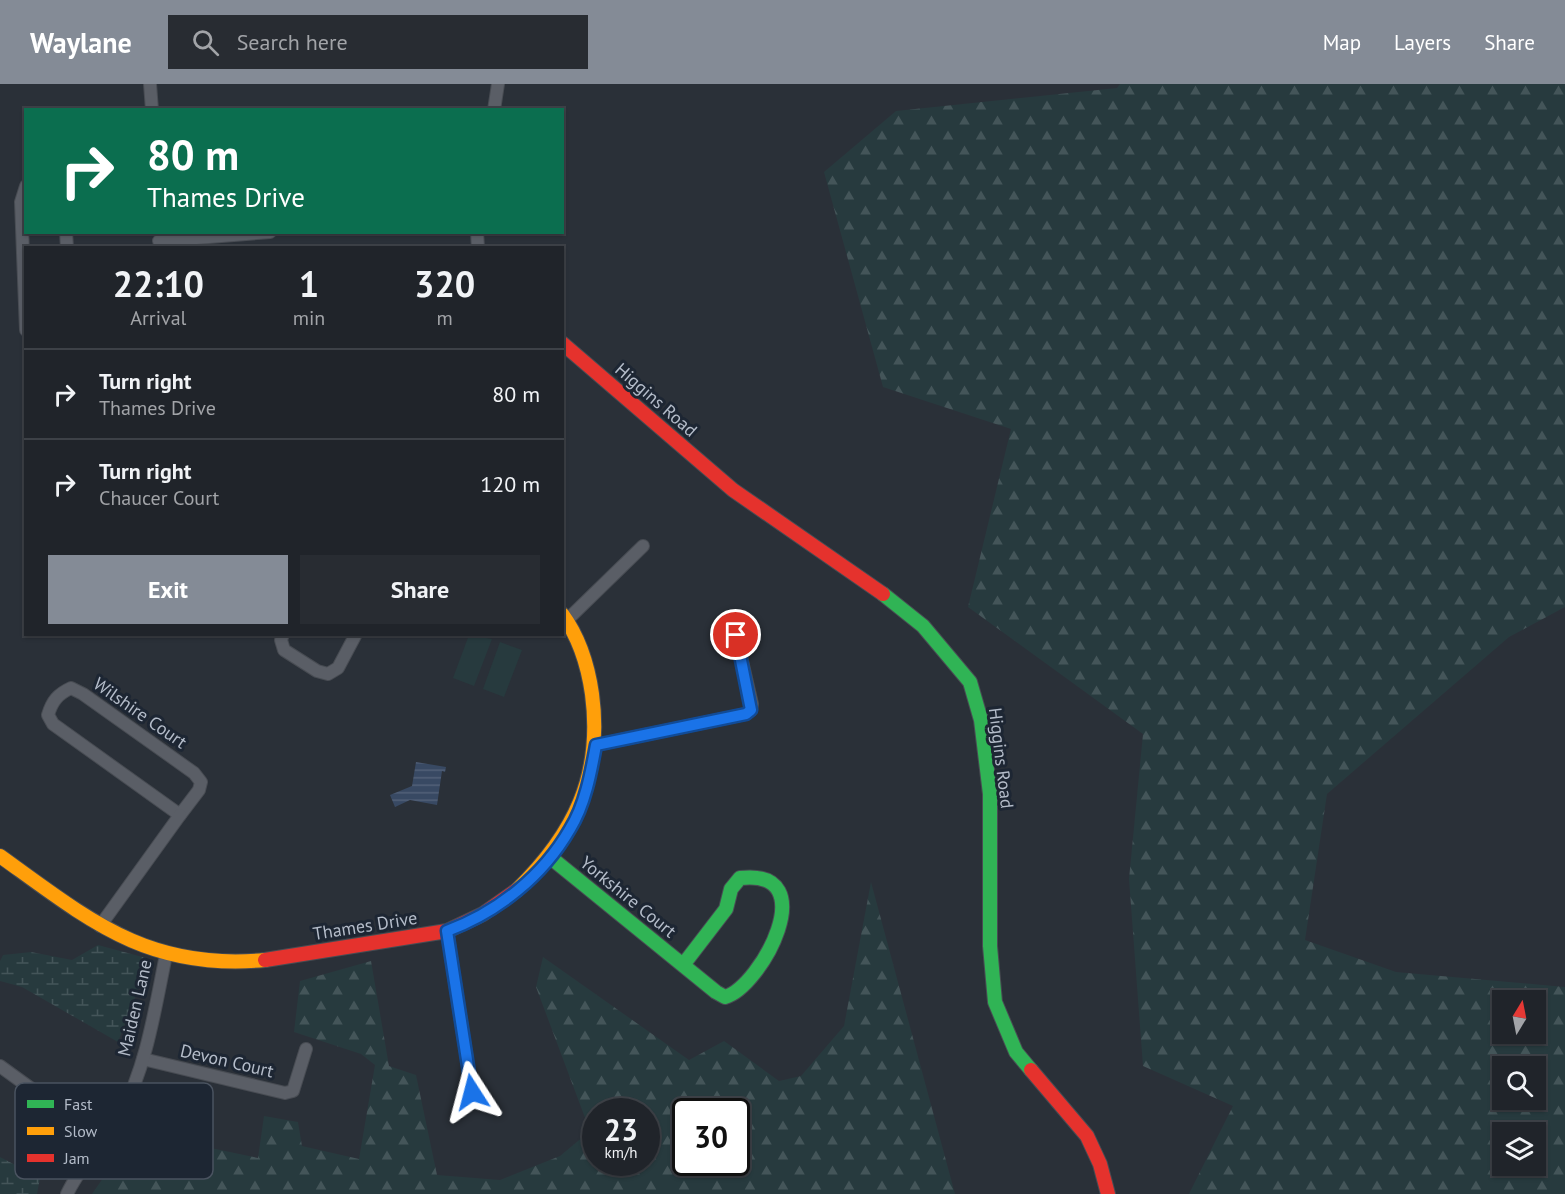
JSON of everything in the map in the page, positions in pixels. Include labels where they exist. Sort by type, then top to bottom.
[{"type":"street","points":[[150,84],[152,108]]},
{"type":"street","points":[[494,108],[498,84]]},
{"type":"street","points":[[24,192],[21,202],[24,279]]},
{"type":"street","points":[[160,240],[242,234]]},
{"type":"street","name":"Higgins Road","points":[[564,345],[733,490],[880,591],[923,626],[970,682],[981,720],[990,794],[990,946],[995,1002],[1016,1052],[1087,1136],[1100,1164],[1108,1194]]},
{"type":"street","points":[[565,617],[643,546]]},
{"type":"street","name":"Thames Drive","points":[[0,856],[100,926],[166,955],[232,963],[286,957],[447,931],[470,922],[516,892],[550,857],[572,828],[586,790],[596,745],[595,700],[580,647],[565,617]]},
{"type":"street","points":[[596,745],[746,714],[751,710],[736,635]]},
{"type":"street","points":[[282,636],[284,650],[317,671],[328,674],[338,668],[355,636]]},
{"type":"street","name":"Wilshire Court","points":[[100,926],[200,790],[201,782],[194,773],[83,694],[71,688],[60,694],[51,705],[48,715],[53,724],[180,815]]},
{"type":"street","name":"Yorkshire Court","points":[[550,857],[716,992],[725,997],[736,994],[771,948],[783,910],[783,895],[772,882],[756,876],[740,879],[730,889],[726,909],[683,965]]},
{"type":"street","points":[[447,931],[472,1092]]},
{"type":"street","name":"Maiden Lane","points":[[133,1083],[143,1059],[166,955]]},
{"type":"street","name":"Devon Court","points":[[143,1059],[285,1093],[293,1091],[297,1084],[306,1049]]},
{"type":"street","points":[[0,1066],[23,1083]]},
{"type":"street","name":"Maiden Lane","points":[[67,1194],[75,1179]]},
{"type":"green space","points":[[1120,84],[1565,84],[1565,607],[1509,637],[1327,794],[1305,940],[1396,972],[1565,987],[1565,1194],[1189,1194],[1233,1106],[1143,1066],[1129,879],[1143,734],[968,607],[1011,429],[883,387],[824,172],[896,111],[1117,88]]},
{"type":"green space","points":[[469,636],[492,639],[474,686],[453,678]]},
{"type":"green space","points":[[500,642],[522,650],[504,697],[483,689]]},
{"type":"green space","points":[[871,882],[955,1194],[92,1194],[102,1179],[213,1179],[213,1148],[258,1158],[264,1116],[298,1122],[302,1146],[359,1159],[375,1065],[361,1054],[294,1032],[300,981],[371,961],[389,1066],[416,1075],[437,1175],[500,1180],[560,1156],[582,1138],[582,1176],[660,1176],[660,1098],[582,1098],[582,1110],[536,987],[543,957],[689,1060],[724,1041],[779,1081],[801,1076],[844,1026]]},
{"type":"green space","points":[[98,945],[150,959],[118,1042],[22,987],[0,981],[0,961],[3,955],[31,952],[72,960]]},
{"type":"green space","points":[[0,1157],[15,1165],[15,1179],[40,1179],[37,1194],[0,1194]]},
{"type":"water","points":[[416,762],[446,767],[445,772],[442,771],[437,805],[410,800],[395,807],[390,795],[412,786]]},
{"type":"traffic: fast","points":[[883,594],[923,626],[970,682],[981,720],[990,794],[990,946],[995,1002],[1016,1052],[1031,1070]]},
{"type":"traffic: fast","points":[[550,857],[716,992],[725,997],[739,989],[754,973],[768,952],[778,930],[782,909],[779,891],[765,880],[740,878],[731,889],[726,909],[683,965]]},
{"type":"traffic: slow","points":[[517,890],[537,869],[569,825],[580,802],[593,751],[594,724],[588,673],[578,642],[564,617]]},
{"type":"traffic: slow","points":[[0,856],[92,920],[153,949],[187,957],[224,961],[265,960]]},
{"type":"traffic: jam","points":[[564,345],[733,490],[883,594]]},
{"type":"traffic: jam","points":[[265,960],[447,931],[483,914],[517,890]]},
{"type":"traffic: jam","points":[[1031,1070],[1087,1136],[1100,1164],[1108,1194]]},
{"type":"route","points":[[472,1092],[447,931],[470,922],[516,892],[550,857],[572,828],[591,773],[596,745],[746,714],[751,710],[752,704],[736,635]]}]
